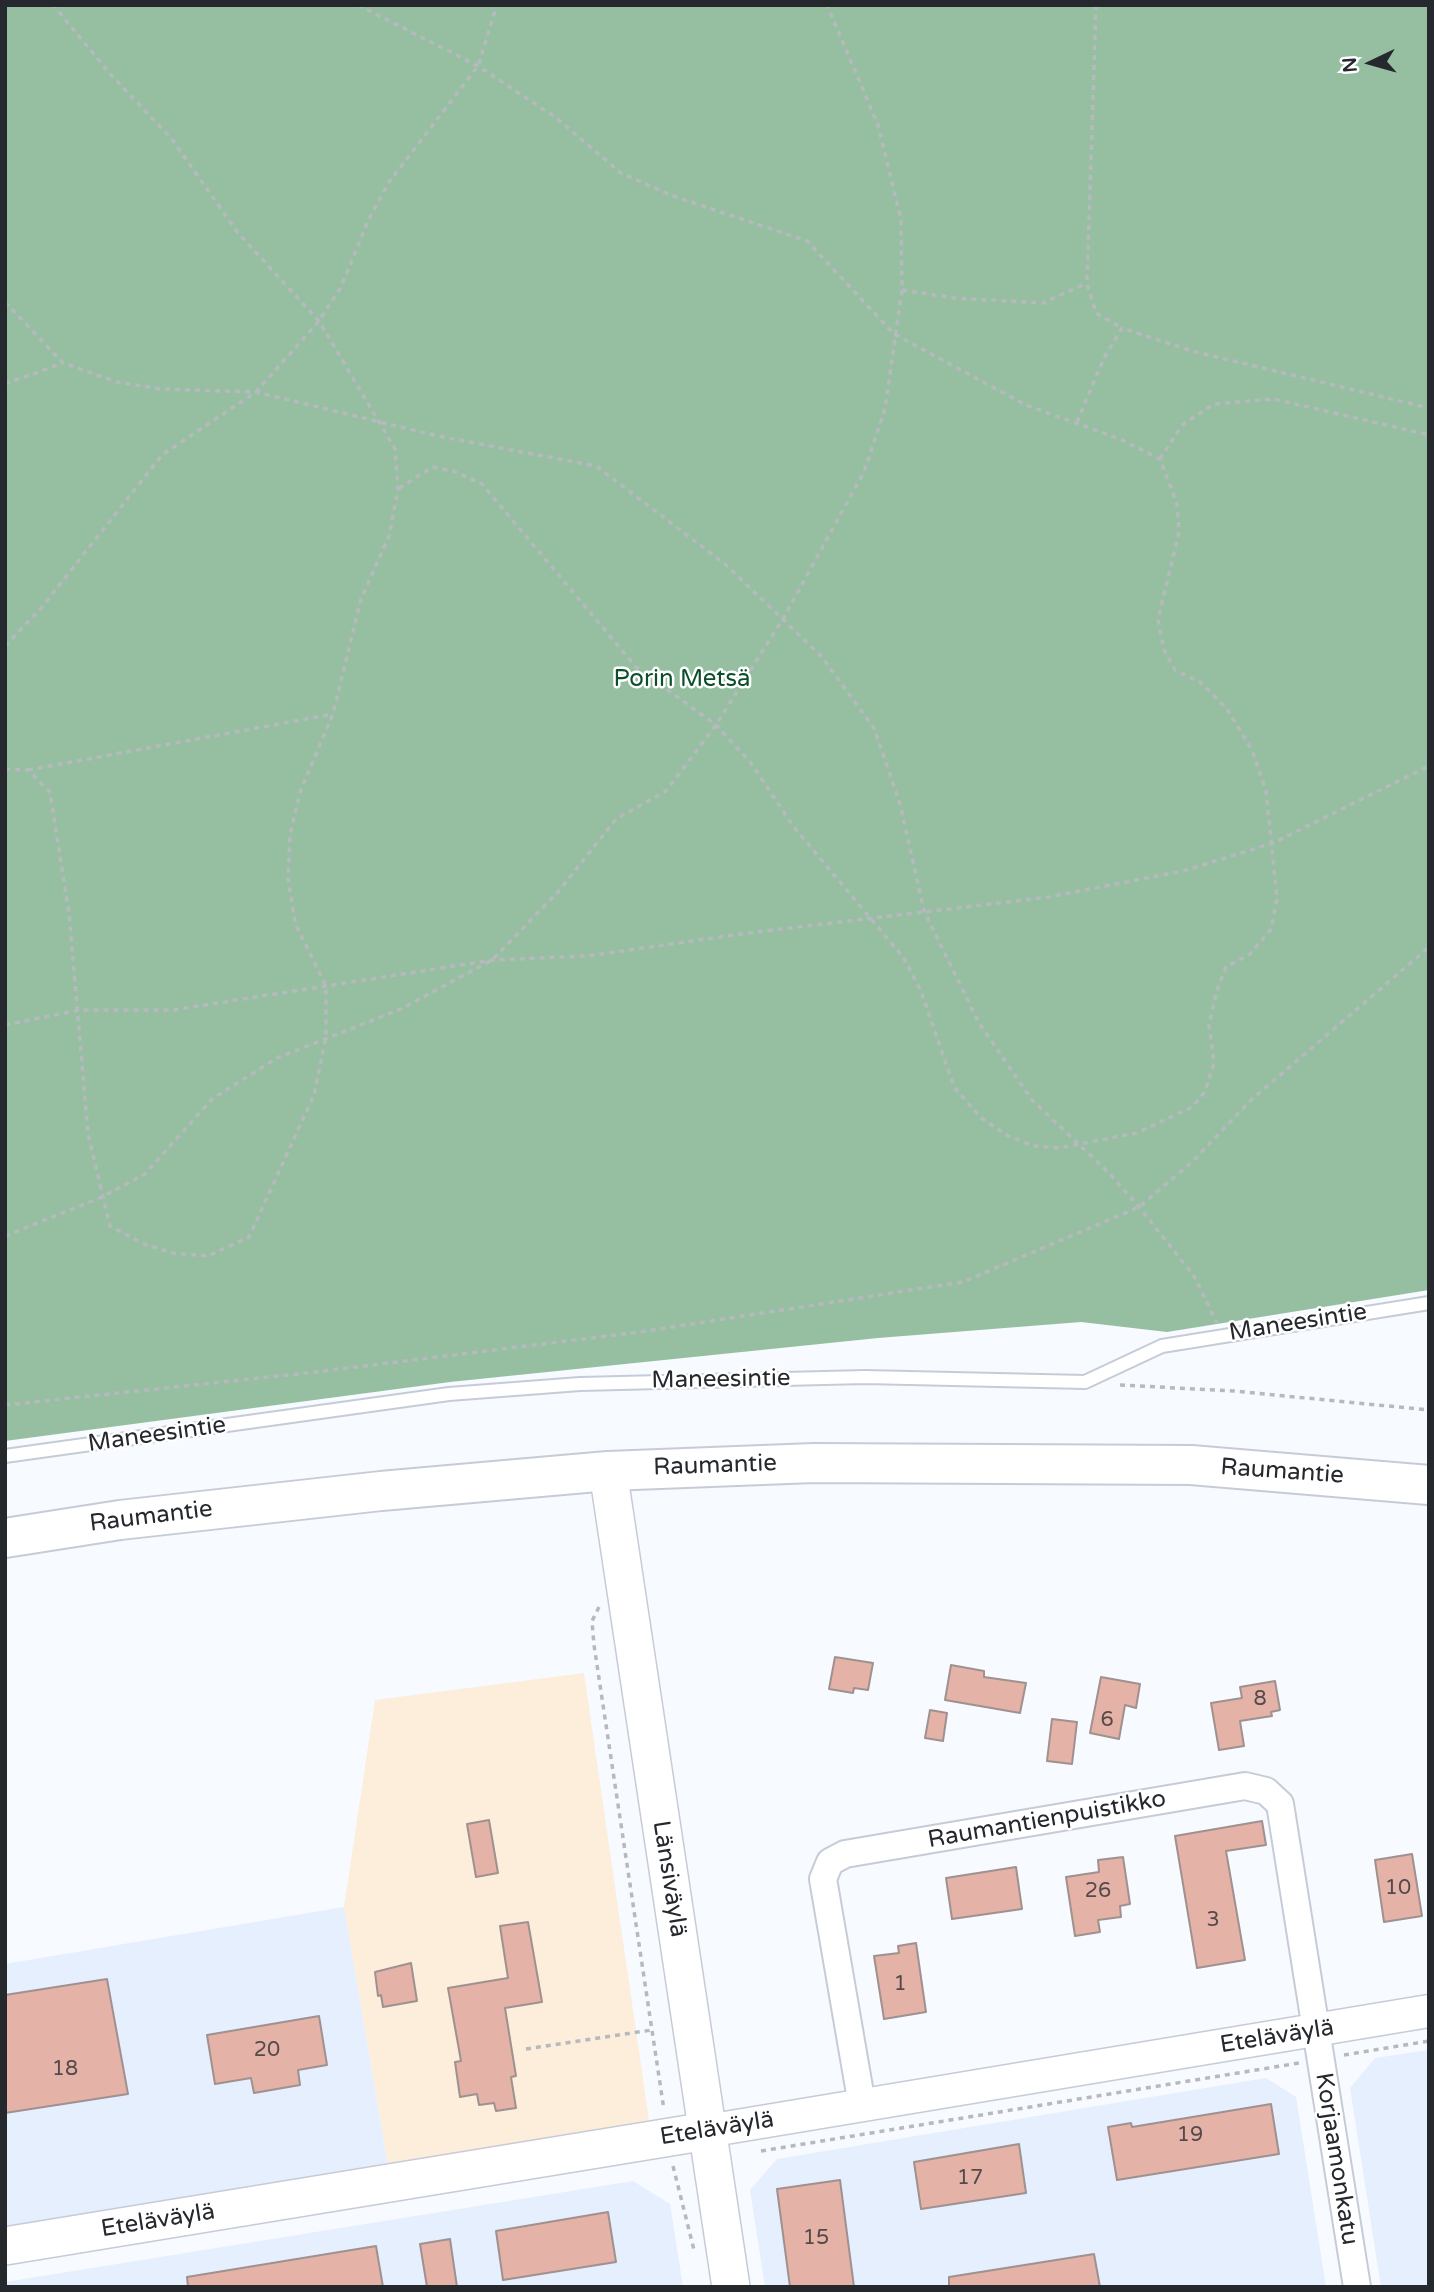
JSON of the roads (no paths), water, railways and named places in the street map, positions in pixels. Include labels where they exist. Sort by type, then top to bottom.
[{"type":"highway","name":"Raumantie","points":[[5,1538],[120,1520],[381,1490],[608,1471],[814,1463],[1191,1465],[1429,1485]]},
{"type":"main road","name":"Länsiväylä","points":[[608,1471],[732,2287]]},
{"type":"main road","name":"Eteläväylä","points":[[5,2246],[668,2137],[710,2145]]},
{"type":"street","name":"Raumantienpuistikko","points":[[862,2105],[823,1879],[830,1861],[845,1854],[1245,1786],[1266,1791],[1280,1804],[1318,2045]]},
{"type":"street","name":"Eteläväylä","points":[[710,2145],[862,2105],[1318,2045],[1429,2011]]},
{"type":"street","name":"Korjaamonkatu","points":[[1318,2045],[1357,2287]]},
{"type":"lane","name":"Maneesintie","points":[[5,1456],[449,1394],[580,1384],[865,1377],[1086,1382],[1162,1346],[1222,1334],[1429,1303]]},
{"type":"park label","name":"Porin Metsä","points":[[682,680]]}]
